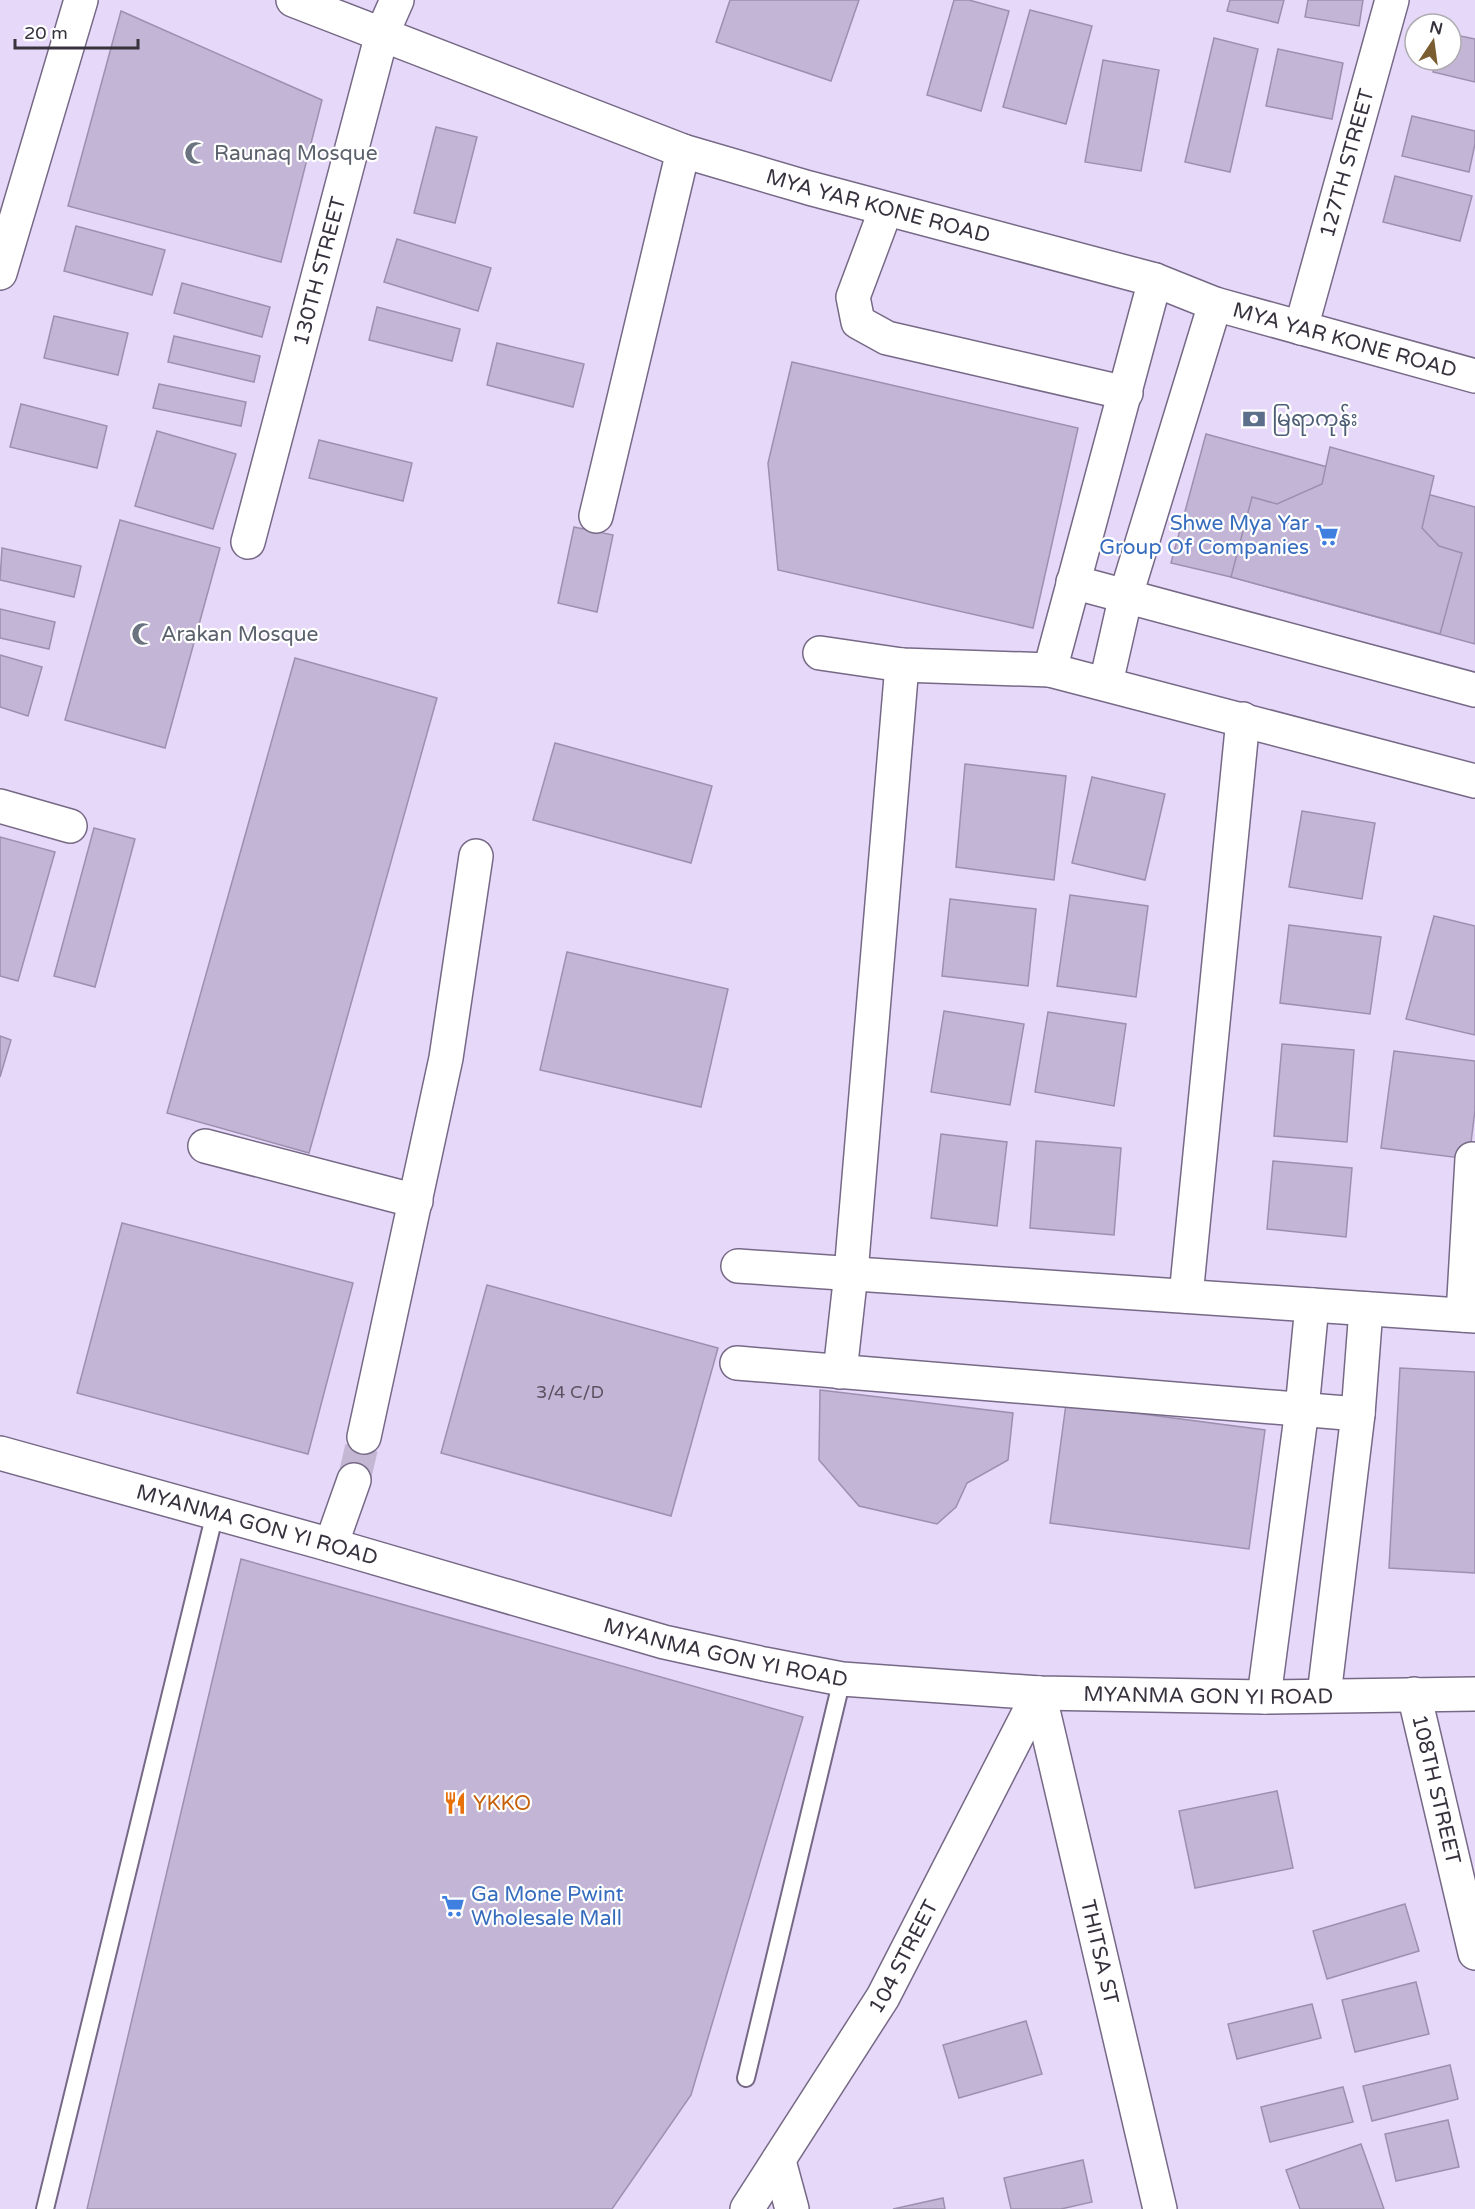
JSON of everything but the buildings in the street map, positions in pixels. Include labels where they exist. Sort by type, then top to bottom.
[{"type":"street","points":[[0,273],[81,0]]},
{"type":"street","name":"MYA YAR KONE ROAD","points":[[293,0],[683,150],[809,189],[1155,280],[1215,304],[1475,376]]},
{"type":"street","name":"130TH STREET","points":[[248,542],[382,33],[397,0]]},
{"type":"street","name":"127TH STREET","points":[[1301,328],[1392,0]]},
{"type":"street","points":[[596,516],[683,150]]},
{"type":"street","points":[[886,209],[853,297],[858,322],[887,338],[1126,393]]},
{"type":"street","points":[[1050,670],[1155,280]]},
{"type":"street","points":[[1106,683],[1126,595],[1215,304]]},
{"type":"street","points":[[1074,582],[1475,690]]},
{"type":"street","points":[[820,653],[902,665],[1050,670],[1475,781]]},
{"type":"street","points":[[840,1372],[851,1273],[902,665]]},
{"type":"street","points":[[1186,1296],[1243,719]]},
{"type":"street","points":[[0,806],[70,826]]},
{"type":"street","points":[[364,1437],[446,1058],[476,856]]},
{"type":"street","points":[[205,1146],[416,1201]]},
{"type":"street","points":[[738,1266],[1469,1316],[1472,1159]]},
{"type":"street","points":[[1264,1697],[1302,1409],[1312,1305]]},
{"type":"street","points":[[1324,1695],[1358,1414],[1366,1309]]},
{"type":"street","points":[[737,1364],[1358,1414]]},
{"type":"street","name":"MYANMA GON YI ROAD","points":[[0,1453],[331,1545],[664,1642],[842,1679],[1039,1693],[1264,1697],[1475,1694]]},
{"type":"street","points":[[331,1545],[354,1480]]},
{"type":"street","name":"104 STREET","points":[[747,2209],[883,1997],[1039,1693]]},
{"type":"street","name":"THITSA ST","points":[[1039,1693],[1160,2209]]},
{"type":"street","name":"108TH STREET","points":[[1414,1694],[1475,1953]]},
{"type":"street","points":[[779,2161],[792,2209]]},
{"type":"lane","points":[[45,2209],[215,1513]]},
{"type":"lane","points":[[746,2078],[842,1679]]},
{"type":"tunnel","points":[[354,1480],[364,1437]]},
{"type":"place","name":"Raunaq Mosque","points":[[196,153]]},
{"type":"place","name":"မြရာကုန်း","points":[[1254,419]]},
{"type":"place","name":"Shwe Mya Yar Group Of Companies","points":[[1327,535]]},
{"type":"place","name":"Arakan Mosque","points":[[143,634]]},
{"type":"place","name":"YKKO","points":[[455,1803]]},
{"type":"place","name":"Ga Mone Pwint Wholesale Mall","points":[[453,1906]]}]
